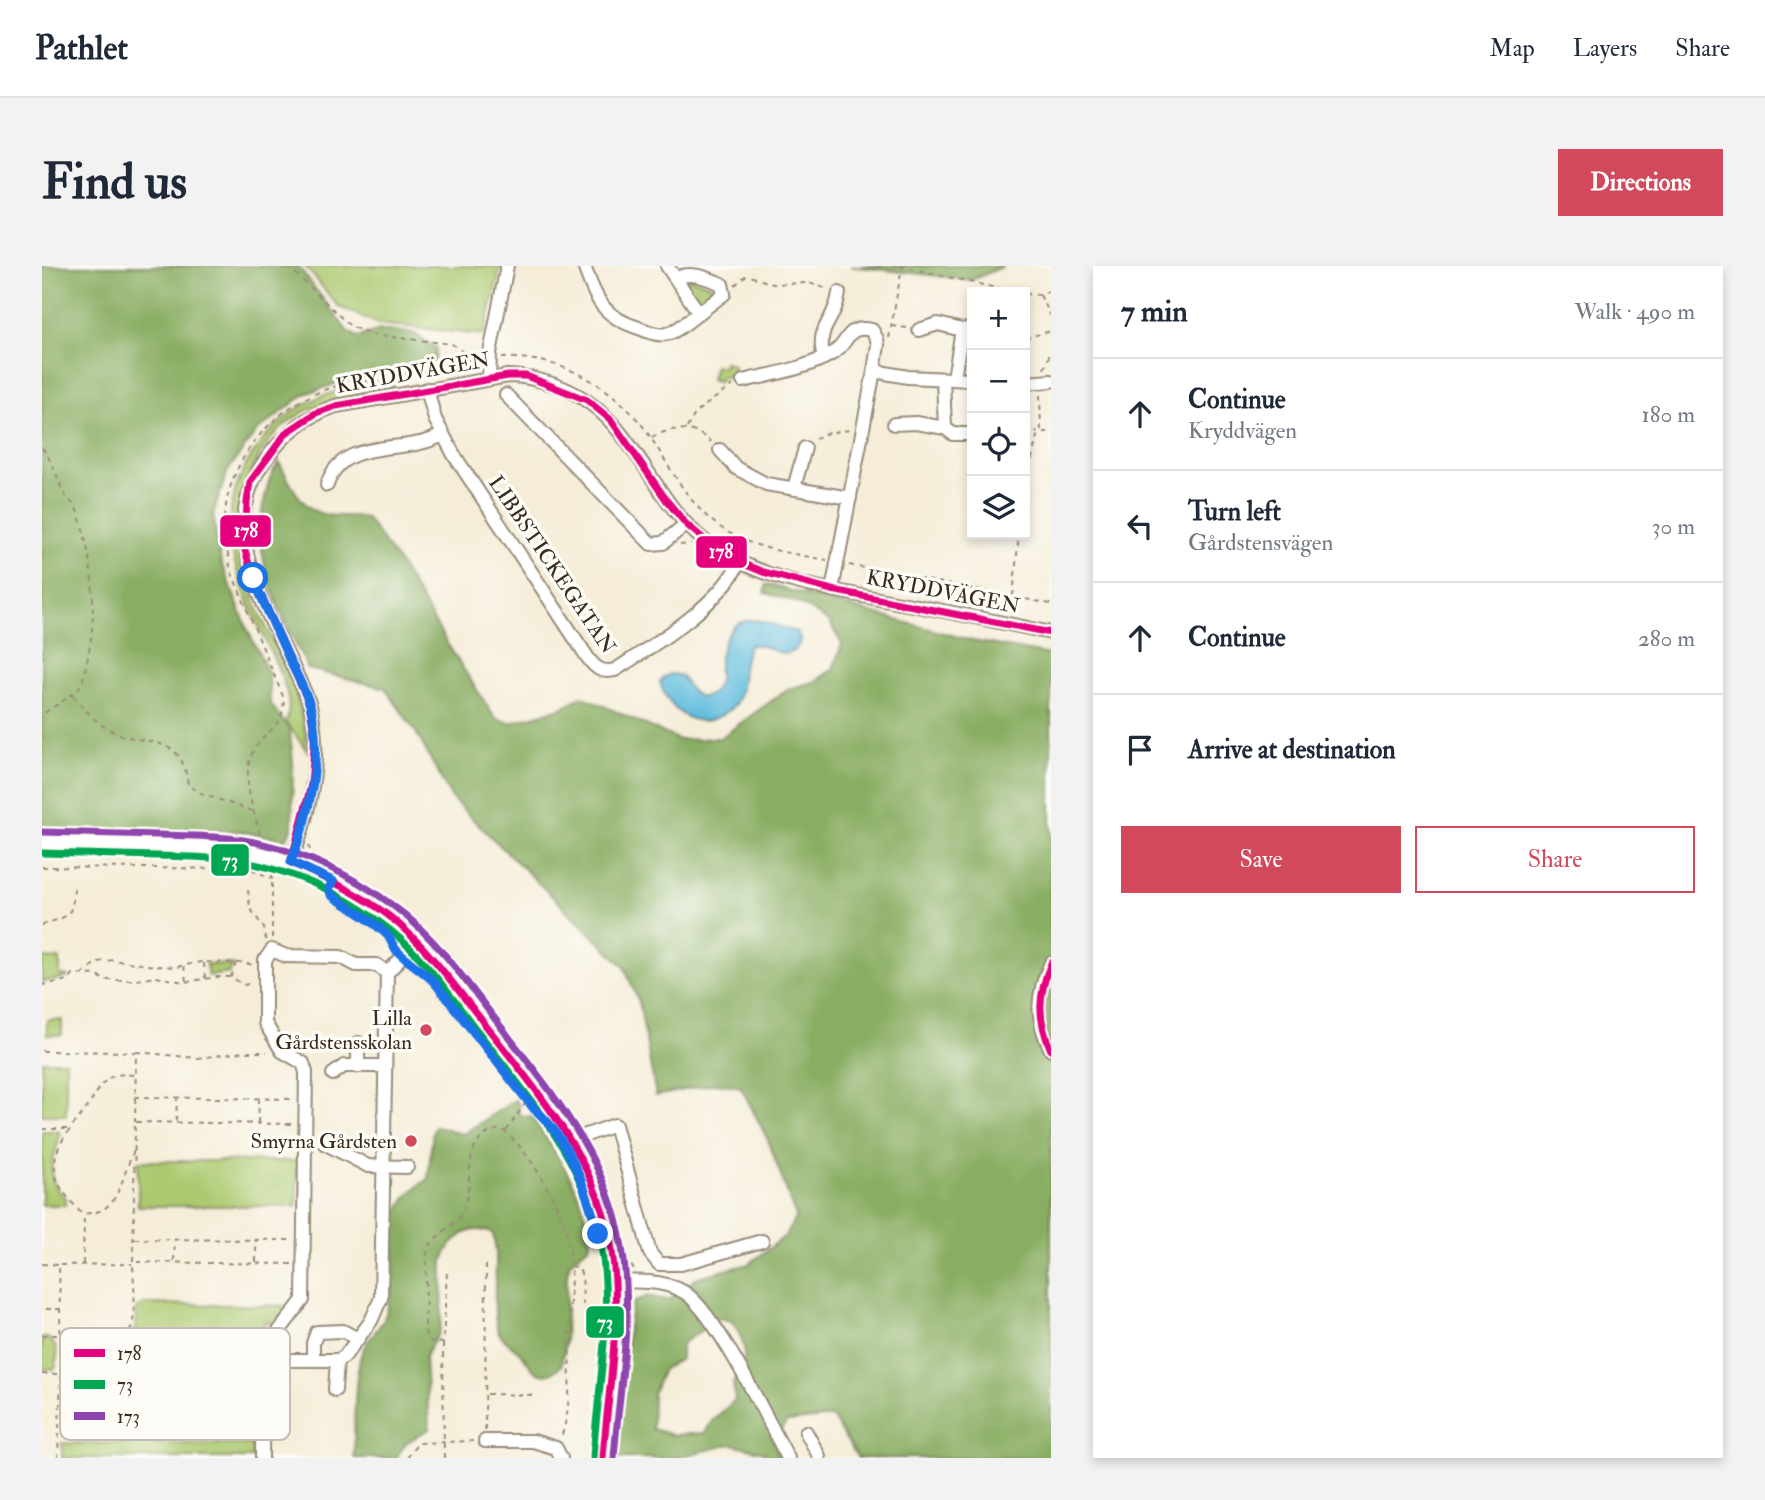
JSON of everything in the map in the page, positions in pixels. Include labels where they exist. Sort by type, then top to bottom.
[{"type":"street","points":[[489,379],[489,360],[507,266]]},
{"type":"street","points":[[584,266],[592,289],[606,312],[617,320],[643,330],[668,334],[721,298],[724,289],[722,284],[690,274],[683,274],[676,279]]},
{"type":"street","points":[[667,266],[699,313]]},
{"type":"street","points":[[824,358],[820,341],[824,329],[835,315],[839,293]]},
{"type":"street","points":[[919,330],[938,324],[967,329],[948,378],[946,428]]},
{"type":"street","points":[[743,381],[790,370],[824,358],[836,351],[849,333],[857,330],[872,330],[877,339],[874,371],[832,590]]},
{"type":"street","points":[[874,371],[908,377],[967,380]]},
{"type":"street","name":"KRYDDVÄGEN","points":[[291,862],[304,821],[311,785],[315,736],[310,705],[253,578],[245,550],[245,521],[250,482],[286,433],[316,413],[336,406],[489,379],[526,376],[563,388],[592,404],[620,430],[667,501],[686,524],[713,547],[739,562],[763,572],[832,590],[1051,633]]},
{"type":"street","points":[[1030,383],[1051,381]]},
{"type":"street","name":"LIBBSTICKEGATAN","points":[[427,389],[442,435],[588,658],[598,669],[615,670],[710,602],[727,584],[739,562]]},
{"type":"street","points":[[506,395],[650,544],[663,543],[686,524]]},
{"type":"street","points":[[894,424],[916,423],[946,428],[953,435],[967,434]]},
{"type":"street","points":[[327,485],[331,472],[353,454],[426,441],[442,435]]},
{"type":"street","points":[[794,488],[805,448]]},
{"type":"street","points":[[720,450],[736,468],[766,484],[850,498]]},
{"type":"street","points":[[42,842],[222,847],[251,851],[291,862],[333,881],[387,914],[418,940],[543,1097],[572,1140],[605,1218],[612,1251],[614,1340],[603,1458]]},
{"type":"street","points":[[290,1360],[337,1360],[344,1357],[371,1321],[381,1298],[387,973],[418,940]]},
{"type":"street","points":[[282,1328],[299,1307],[304,1293],[306,1072],[303,1063],[282,1051],[265,1023],[265,960],[272,950],[286,956],[341,957],[356,965],[377,965],[387,973]]},
{"type":"street","points":[[1051,963],[1040,991],[1038,1005],[1043,1034],[1051,1050]]},
{"type":"street","points":[[358,1043],[358,1066]]},
{"type":"street","points":[[332,1074],[344,1066],[384,1066]]},
{"type":"street","points":[[572,1140],[615,1125],[650,1253],[659,1264],[681,1264],[762,1241]]},
{"type":"street","points":[[324,1143],[368,1166],[407,1167]]},
{"type":"street","points":[[614,1282],[635,1281],[672,1286],[685,1292],[696,1302],[724,1341],[788,1458]]},
{"type":"street","points":[[313,1360],[313,1343],[317,1332],[342,1331],[358,1339]]},
{"type":"street","points":[[335,1390],[337,1360]]},
{"type":"street","points":[[806,1432],[819,1457]]},
{"type":"street","points":[[262,1440],[262,1458]]},
{"type":"street","points":[[485,1441],[533,1441],[559,1453]]},
{"type":"path","points":[[288,266],[350,326],[373,335],[452,344],[468,357],[470,363]]},
{"type":"path","points":[[889,338],[901,267],[991,287]]},
{"type":"path","points":[[724,289],[735,285],[745,276],[751,276],[773,284],[808,283],[839,293]]},
{"type":"path","points":[[1030,294],[1040,295],[1051,290]]},
{"type":"path","points":[[1040,295],[1051,316]]},
{"type":"path","points":[[891,326],[919,330]]},
{"type":"path","points":[[1030,337],[1051,331]]},
{"type":"path","points":[[260,834],[248,783],[248,760],[260,741],[281,721],[285,699],[231,571],[227,551],[226,512],[228,496],[240,465],[254,443],[280,414],[315,392],[489,360],[519,357],[556,365],[595,382],[623,403],[651,438],[698,507],[718,525],[752,544],[1051,604]]},
{"type":"path","points":[[687,429],[696,412],[731,386],[743,381]]},
{"type":"path","points":[[651,438],[667,430],[687,429],[708,438],[720,450]]},
{"type":"path","points":[[805,448],[817,437],[827,433],[842,430],[863,432]]},
{"type":"path","points":[[1028,476],[1038,432]]},
{"type":"path","points":[[1030,433],[1051,432]]},
{"type":"path","points":[[42,448],[57,472],[64,492],[77,509],[87,547],[94,607],[82,684],[72,695],[42,715]]},
{"type":"path","points":[[1013,597],[1019,539]]},
{"type":"path","points":[[72,695],[109,730],[163,744],[176,752],[186,767],[188,785],[198,792],[254,812]]},
{"type":"path","points":[[309,842],[310,852],[316,859],[328,865]]},
{"type":"path","points":[[42,867],[251,869],[273,879]]},
{"type":"path","points":[[272,873],[272,950]]},
{"type":"path","points":[[333,881],[329,888],[331,895],[371,921],[388,937],[395,949],[422,968],[534,1109],[544,1117]]},
{"type":"path","points":[[42,925],[72,911],[74,888]]},
{"type":"path","points":[[248,890],[250,908],[264,928],[266,942],[272,950]]},
{"type":"path","points":[[82,974],[97,962],[113,960],[155,966],[236,962],[258,967]]},
{"type":"path","points":[[204,962],[205,979]]},
{"type":"path","points":[[230,977],[236,962]]},
{"type":"path","points":[[184,965],[186,982]]},
{"type":"path","points":[[42,985],[68,980],[73,974],[98,975],[103,980],[156,977],[186,982],[230,977],[244,985],[253,983]]},
{"type":"path","points":[[42,1051],[136,1052],[198,1058],[223,1057],[244,1052],[277,1052]]},
{"type":"path","points":[[131,1328],[136,1052]]},
{"type":"path","points":[[135,1150],[113,1203],[105,1210],[80,1213],[56,1178],[54,1167],[57,1152],[69,1129],[86,1110],[105,1081],[114,1076],[136,1075]]},
{"type":"path","points":[[135,1097],[303,1100]]},
{"type":"path","points":[[176,1123],[177,1098]]},
{"type":"path","points":[[258,1099],[258,1124]]},
{"type":"path","points":[[505,1132],[527,1100]]},
{"type":"path","points":[[135,1122],[303,1124]]},
{"type":"path","points":[[42,1129],[69,1129]]},
{"type":"path","points":[[443,1343],[431,1342],[425,1332],[427,1250],[433,1238],[458,1218],[466,1203],[471,1153],[486,1135],[500,1129],[520,1148],[554,1198],[567,1233],[570,1266],[568,1399],[559,1453]]},
{"type":"path","points":[[83,1264],[84,1213]]},
{"type":"path","points":[[133,1239],[301,1241]]},
{"type":"path","points":[[174,1262],[175,1239]]},
{"type":"path","points":[[256,1240],[256,1263]]},
{"type":"path","points":[[623,1250],[635,1271],[635,1281]]},
{"type":"path","points":[[407,1458],[418,1443],[485,1441],[486,1263]]},
{"type":"path","points":[[42,1264],[300,1264]]},
{"type":"path","points":[[42,1335],[60,1335],[59,1265]]},
{"type":"path","points":[[570,1266],[578,1268],[582,1273],[585,1310],[604,1313]]},
{"type":"path","points":[[444,1458],[443,1343],[447,1272]]},
{"type":"path","points":[[42,1309],[60,1309]]},
{"type":"path","points":[[42,1374],[60,1374]]},
{"type":"path","points":[[486,1394],[533,1395]]},
{"type":"path","points":[[58,1458],[60,1401]]},
{"type":"green space","points":[[42,266],[298,266],[348,332],[358,337],[380,330],[413,333],[436,348],[435,361],[353,378],[305,394],[257,431],[228,470],[213,514],[221,563],[269,674],[270,703],[290,730],[293,763],[292,829],[286,839],[236,831],[188,829],[104,834],[42,832]]},
{"type":"green space","points":[[305,266],[501,266],[484,335],[379,324],[339,307]]},
{"type":"green space","points":[[850,266],[1004,266],[972,280]]},
{"type":"green space","points":[[688,278],[717,287],[718,293],[702,306],[685,286]]},
{"type":"green space","points":[[724,362],[732,364],[736,377],[722,377],[719,382],[711,379],[715,365],[723,367]]},
{"type":"green space","points":[[386,381],[394,386],[330,401],[294,418],[279,430],[265,446],[253,467],[242,497],[238,525],[246,578],[295,692],[307,751],[286,722],[289,706],[284,683],[251,609],[233,557],[230,531],[232,505],[240,478],[255,451],[282,420],[297,409],[328,394]]},
{"type":"green space","points":[[279,462],[297,495],[310,508],[332,516],[366,518],[399,563],[495,718],[510,723],[561,708],[582,696],[679,740],[720,738],[788,689],[814,682],[833,669],[842,644],[829,622],[799,603],[765,593],[766,584],[973,641],[1051,655],[1051,1458],[858,1458],[832,1417],[787,1422],[774,1440],[779,1458],[766,1458],[764,1452],[732,1444],[675,1458],[618,1458],[627,1337],[633,1303],[647,1296],[669,1300],[698,1277],[749,1264],[785,1236],[796,1217],[768,1140],[741,1087],[717,1083],[656,1096],[639,1002],[624,966],[452,799],[417,734],[385,688],[308,669],[271,586],[261,543],[261,520],[268,483]],"holes":[[[720,1318],[732,1321],[744,1345],[742,1366],[733,1382],[735,1400],[712,1421],[704,1433],[673,1435],[652,1429],[653,1393],[663,1369],[681,1359],[681,1344]]]},
{"type":"green space","points":[[42,958],[60,959],[60,975],[68,976],[42,982]]},
{"type":"green space","points":[[206,964],[233,965],[229,973],[208,976]]},
{"type":"green space","points":[[47,1020],[62,1020],[62,1035],[47,1035]]},
{"type":"green space","points":[[42,1061],[66,1061],[66,1115],[42,1115]]},
{"type":"green space","points":[[515,1100],[519,1105],[517,1110],[522,1116],[531,1116],[561,1161],[578,1194],[588,1228],[590,1245],[570,1262],[567,1274],[565,1345],[561,1366],[550,1373],[537,1373],[520,1353],[501,1337],[495,1317],[496,1255],[493,1233],[484,1230],[468,1232],[450,1246],[443,1261],[440,1329],[425,1358],[429,1429],[406,1443],[396,1458],[354,1458],[356,1393],[361,1355],[386,1314],[393,1278],[396,1216],[409,1194],[428,1179],[433,1130],[436,1126],[463,1134]]},
{"type":"green space","points":[[42,1131],[58,1131],[60,1135],[52,1176],[54,1184],[66,1198],[66,1205],[42,1205]]},
{"type":"green space","points":[[138,1161],[297,1161],[297,1206],[138,1206]]},
{"type":"green space","points":[[144,1304],[293,1306],[274,1325],[267,1321],[260,1328],[135,1328],[136,1309]]},
{"type":"green space","points":[[44,1337],[55,1346],[55,1369],[42,1369]]},
{"type":"green space","points":[[62,1443],[252,1444],[252,1458],[62,1458]]},
{"type":"water","points":[[758,620],[797,632],[801,641],[790,653],[784,654],[750,645],[736,703],[718,717],[699,721],[686,717],[676,709],[664,693],[660,682],[662,679],[669,674],[681,676],[696,695],[709,695],[719,681],[721,653],[728,634],[742,622]]},
{"type":"transit line","name":"178","points":[[603,1458],[615,1328],[615,1277],[605,1219],[581,1159],[527,1078],[429,954],[403,928],[366,900],[291,862],[311,785],[315,736],[310,705],[253,578],[245,550],[250,482],[286,433],[316,413],[336,406],[508,376],[526,376],[587,400],[611,420],[686,524],[713,547],[739,562],[763,572],[832,590],[1051,633]]},
{"type":"transit line","name":"173","points":[[42,832],[220,837],[279,848],[329,867],[361,884],[405,915],[442,951],[536,1072],[573,1125],[603,1183],[614,1214],[622,1247],[627,1300],[614,1458]]},
{"type":"transit line","name":"73","points":[[42,853],[202,857],[259,865],[319,886],[349,902],[390,930],[415,953],[438,979],[555,1135],[571,1162],[595,1220],[602,1252],[606,1303],[593,1457]]},
{"type":"transit line","name":"178","points":[[1051,963],[1041,1006],[1043,1028],[1051,1050]]},
{"type":"place","name":"Lilla Gårdstensskolan","points":[[426,1030]]},
{"type":"place","name":"Smyrna Gårdsten","points":[[411,1141]]},
{"type":"route","points":[[253,578],[310,705],[315,736],[311,785],[304,821],[291,862],[333,881],[329,893],[371,921],[388,937],[395,949],[422,968],[435,983],[534,1109],[548,1121],[578,1177],[598,1234]]}]
